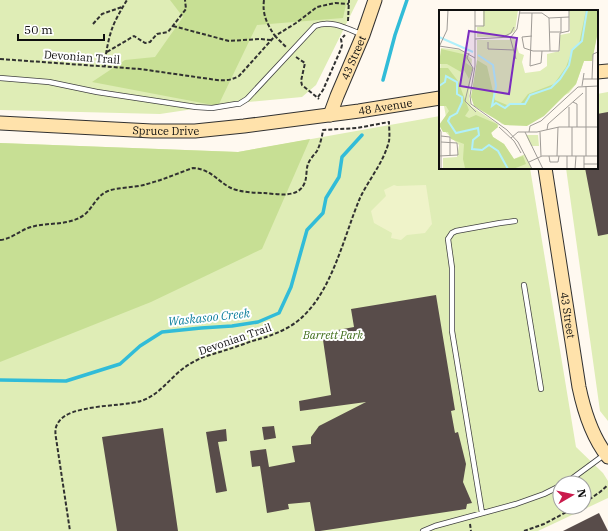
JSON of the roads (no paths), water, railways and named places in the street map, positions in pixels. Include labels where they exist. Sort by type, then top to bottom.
[{"type":"street","name":"43 Street","points":[[330,115],[363,35],[375,0]]},
{"type":"street","points":[[598,72],[608,71]]},
{"type":"street","name":"48 Avenue","points":[[330,115],[439,98]]},
{"type":"street","name":"Spruce Drive","points":[[0,123],[152,131],[194,131],[330,115]]},
{"type":"street","name":"43 Street","points":[[545,169],[580,393],[588,420],[596,438],[607,455]]},
{"type":"lane","points":[[0,78],[49,82],[105,93],[196,107],[212,108],[239,104],[247,99],[310,31],[318,25],[331,24],[363,35]]},
{"type":"lane","points":[[482,513],[452,331],[452,268],[448,239],[452,233],[515,221]]},
{"type":"lane","points":[[524,285],[541,389]]},
{"type":"lane","points":[[578,475],[607,455]]},
{"type":"lane","points":[[423,531],[434,526],[530,499],[552,489]]},
{"type":"waterway","name":"Waskasoo Creek","points":[[383,80],[395,35],[407,0]]},
{"type":"waterway","name":"Waskasoo Creek","points":[[0,380],[66,381],[120,364],[140,346],[162,332],[232,326],[258,322],[279,313],[291,287],[307,230],[323,213],[326,198],[339,177],[342,157],[362,135]]},
{"type":"park label","name":"Barrett Park","points":[[333,335]]}]
